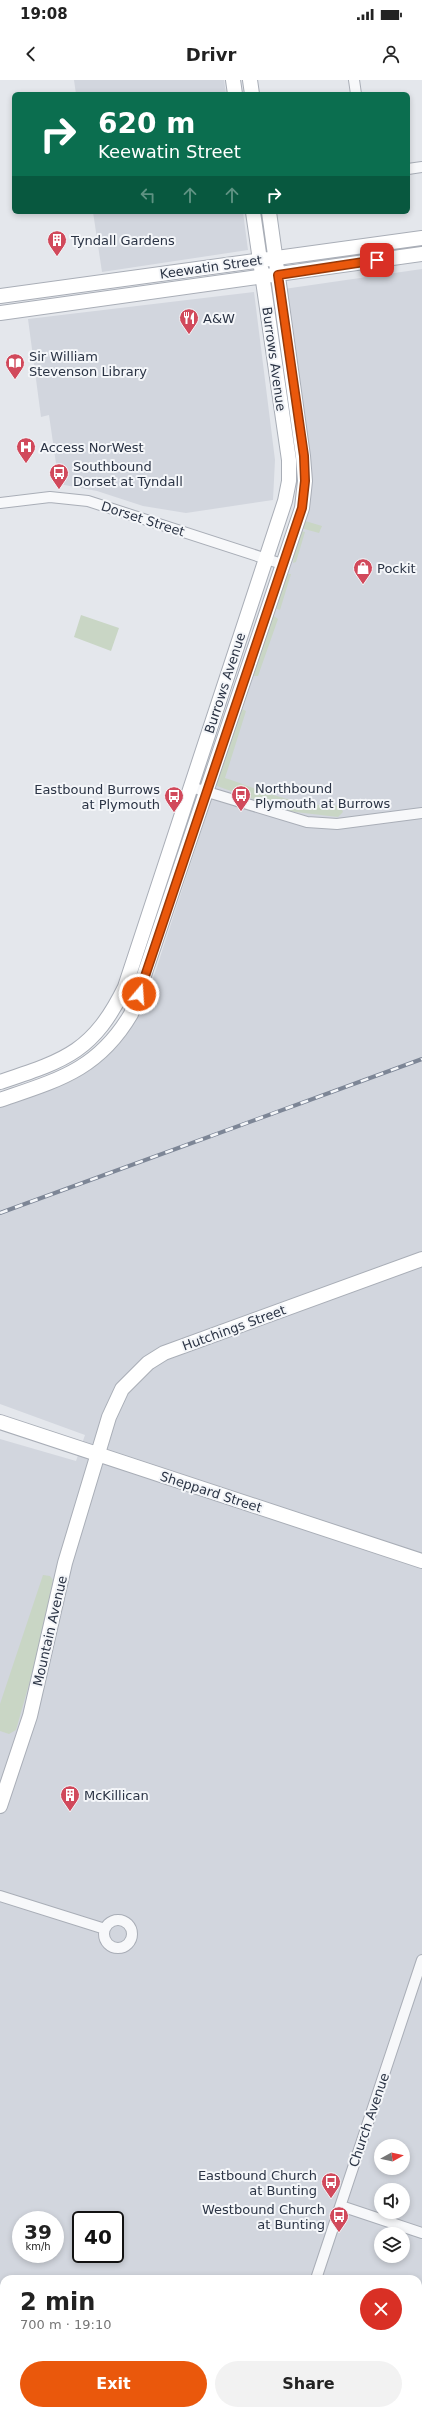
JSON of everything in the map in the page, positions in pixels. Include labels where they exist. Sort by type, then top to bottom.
[{"type":"street","points":[[233,80],[236,92]]},
{"type":"street","points":[[250,80],[252,92]]},
{"type":"street","points":[[354,80],[356,92]]},
{"type":"street","points":[[410,169],[422,167]]},
{"type":"street","name":"Burrows Avenue","points":[[0,1082],[48,1066],[67,1056],[94,1036],[105,1024],[125,987],[286,501],[289,481],[289,460],[253,214]]},
{"type":"street","name":"Burrows Avenue","points":[[0,1100],[62,1078],[75,1071],[105,1048],[120,1032],[139,994],[302,508],[305,481],[269,214]]},
{"type":"street","name":"Keewatin Street","points":[[0,296],[422,238]]},
{"type":"street","name":"Keewatin Street","points":[[0,313],[422,254]]},
{"type":"street","points":[[282,408],[296,406]]},
{"type":"street","name":"Dorset Street","points":[[0,502],[50,497],[88,501],[282,564]]},
{"type":"street","points":[[191,787],[307,822],[337,824],[422,812]]},
{"type":"street","name":"Hutchings Street","points":[[97,1455],[109,1417],[122,1389],[148,1363],[164,1353],[422,1259]]},
{"type":"street","name":"Sheppard Street","points":[[0,1422],[422,1561]]},
{"type":"street","name":"Mountain Avenue","points":[[0,1806],[30,1716],[65,1563],[97,1455]]},
{"type":"street","points":[[0,1896],[105,1929]]},
{"type":"street","name":"Church Avenue","points":[[317,2275],[422,1960]]},
{"type":"street","points":[[340,2206],[422,2233]]},
{"type":"shaded area","points":[[74,80],[224,80],[226,92],[76,92]]},
{"type":"shaded area","points":[[93,214],[243,214],[248,250],[102,272]]},
{"type":"shaded area","points":[[422,269],[422,2275],[0,2275],[0,1439],[76,1461],[85,1435],[0,1404],[0,1107],[74,1080],[90,1070],[114,1049],[143,1009],[306,511],[284,289]]},
{"type":"shaded area","points":[[254,292],[275,460],[273,500],[186,513],[143,506],[97,491],[59,484],[49,415],[41,417],[28,319]]},
{"type":"green space","points":[[302,520],[322,526],[319,533],[297,527]]},
{"type":"green space","points":[[297,530],[305,532],[296,562],[293,563]]},
{"type":"green space","points":[[291,574],[280,610],[272,607],[284,575]]},
{"type":"green space","points":[[271,614],[278,619],[258,676],[251,676]]},
{"type":"green space","points":[[81,615],[119,628],[111,651],[74,637]]},
{"type":"green space","points":[[240,708],[246,711],[225,778],[281,798],[311,804],[340,805],[343,812],[338,817],[287,811],[217,786],[216,776]]},
{"type":"green space","points":[[43,1575],[50,1576],[53,1580],[35,1663],[16,1730],[9,1734],[0,1731],[0,1704]]},
{"type":"railway","points":[[0,1213],[422,1059]]},
{"type":"place","name":"Tyndall Gardens","points":[[57,257]]},
{"type":"place","name":"A&W","points":[[189,335]]},
{"type":"place","name":"Sir William Stevenson Library","points":[[15,380]]},
{"type":"place","name":"Access NorWest","points":[[26,464]]},
{"type":"place","name":"Southbound Dorset at Tyndall","points":[[59,490]]},
{"type":"place","name":"Pockit","points":[[363,585]]},
{"type":"place","name":"Northbound Plymouth at Burrows","points":[[241,812]]},
{"type":"place","name":"Eastbound Burrows at Plymouth","points":[[174,813]]},
{"type":"place","name":"McKillican","points":[[70,1812]]},
{"type":"place","name":"Eastbound Church at Bunting","points":[[331,2199]]},
{"type":"place","name":"Westbound Church at Bunting","points":[[339,2233]]},
{"type":"route","points":[[139,994],[302,508],[305,481],[304,456],[278,275],[377,260]]}]
